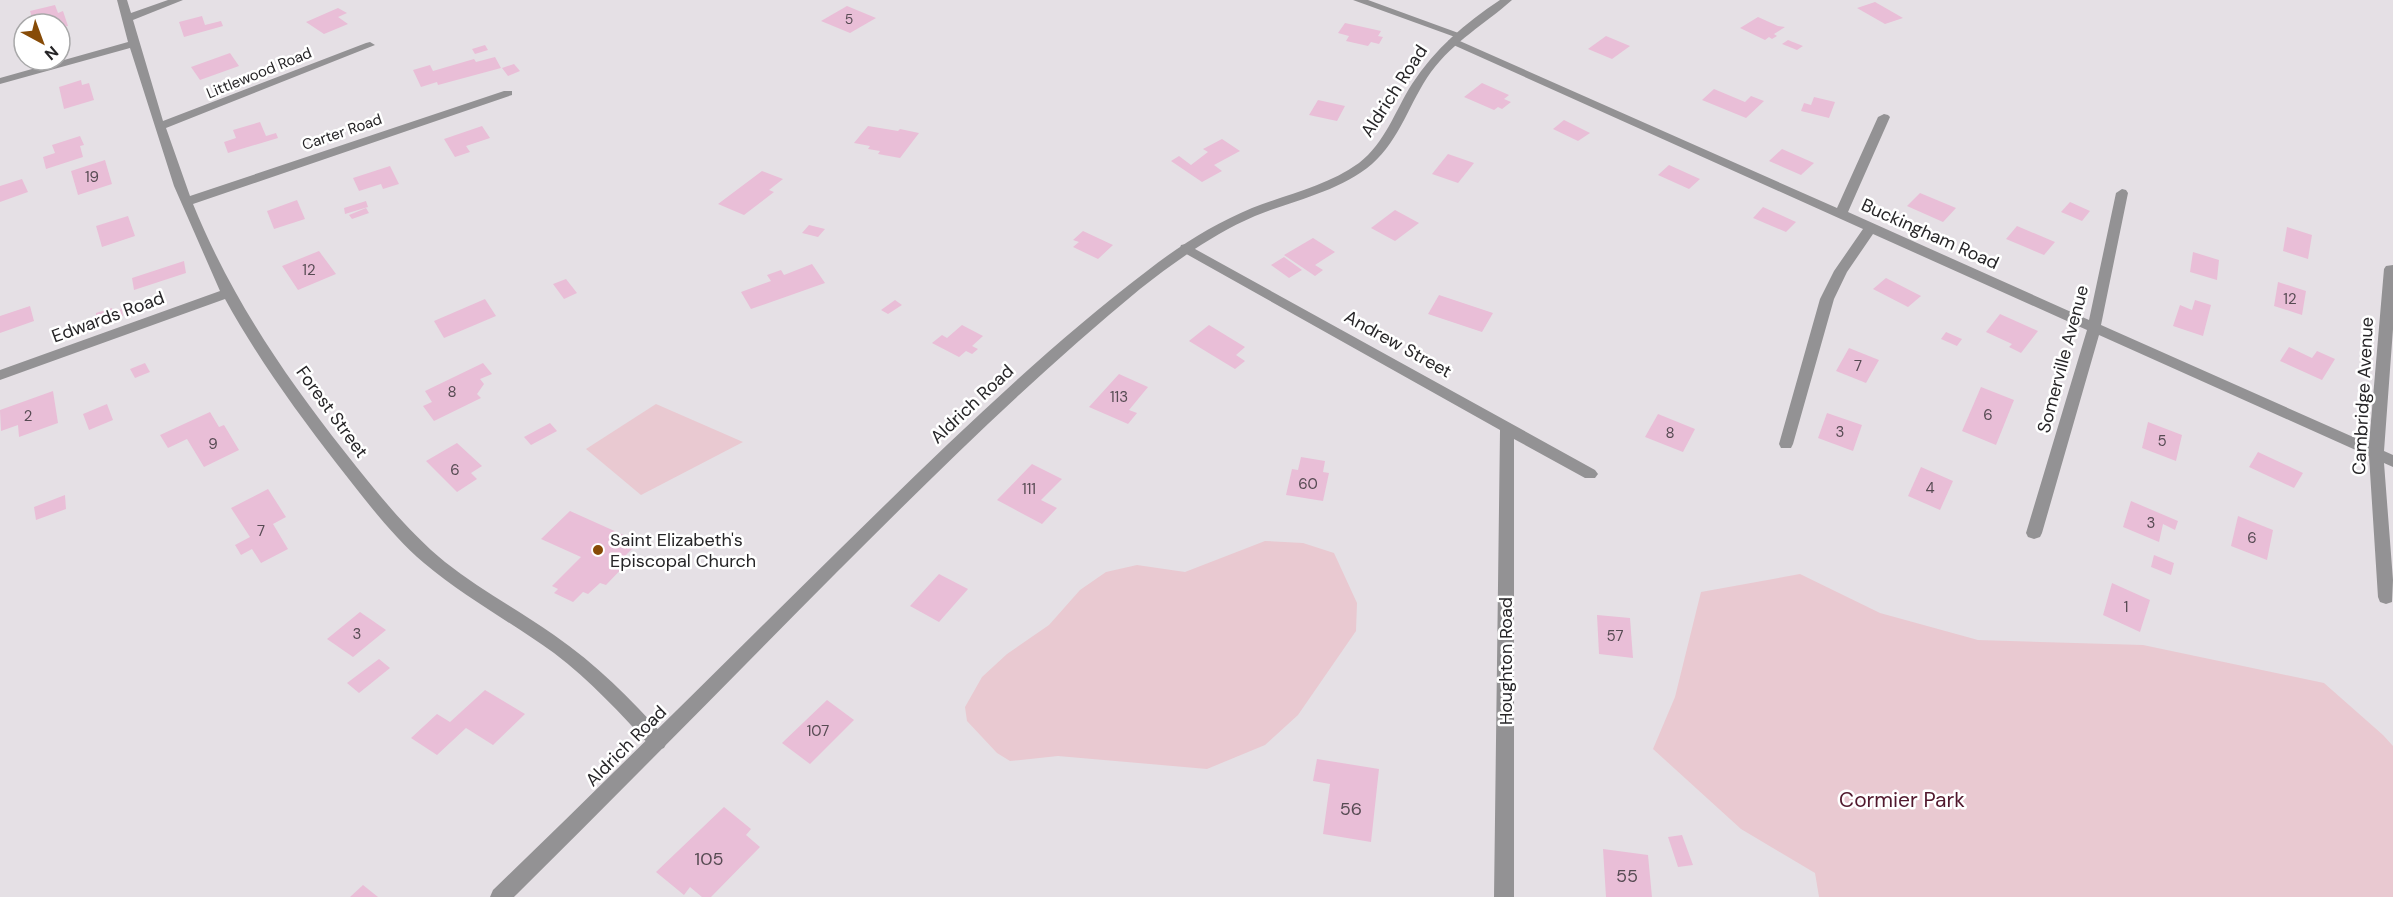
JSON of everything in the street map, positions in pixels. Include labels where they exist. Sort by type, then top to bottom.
[{"type":"street","name":"Forest Street","points":[[122,0],[159,127],[186,202],[228,293],[308,415],[379,507],[412,542],[440,567],[583,666],[658,742]]},
{"type":"street","points":[[127,18],[178,0]]},
{"type":"street","name":"Buckingham Road","points":[[1358,0],[1456,38],[1841,214],[2393,461]]},
{"type":"street","name":"Aldrich Road","points":[[500,897],[974,429],[1096,318],[1186,248],[1242,217],[1336,180],[1365,164],[1382,148],[1418,83],[1456,38],[1507,0]]},
{"type":"street","points":[[0,81],[135,43]]},
{"type":"street","name":"Littlewood Road","points":[[159,127],[370,45]]},
{"type":"street","name":"Carter Road","points":[[186,202],[508,93]]},
{"type":"street","points":[[1841,214],[1884,117]]},
{"type":"street","name":"Somerville Avenue","points":[[2034,533],[2094,328],[2122,193]]},
{"type":"street","points":[[1786,444],[1827,299],[1841,272],[1871,226]]},
{"type":"street","name":"Andrew Street","points":[[1186,248],[1590,474]]},
{"type":"street","name":"Cambridge Avenue","points":[[2386,597],[2376,454],[2391,269]]},
{"type":"street","name":"Edwards Road","points":[[0,375],[228,293]]},
{"type":"street","name":"Houghton Road","points":[[1504,897],[1507,426]]},
{"type":"green space","points":[[656,404],[743,442],[641,495],[586,449]]},
{"type":"green space","points":[[1265,541],[1303,543],[1334,553],[1357,603],[1356,631],[1298,715],[1265,745],[1207,769],[1058,756],[1010,761],[997,753],[967,721],[965,707],[982,677],[1007,654],[1049,625],[1080,590],[1106,572],[1137,565],[1185,572]]},
{"type":"green space","name":"Cormier Park","points":[[1800,574],[1880,613],[1978,640],[2143,645],[2324,683],[2393,746],[2393,897],[1819,897],[1815,873],[1741,829],[1653,749],[1675,697],[1701,592]]},
{"type":"building","points":[[1875,2],[1903,18],[1885,24],[1857,8]]},
{"type":"building","points":[[55,5],[58,12],[30,12]]},
{"type":"building","points":[[847,6],[876,18],[850,33],[821,21]]},
{"type":"building","points":[[338,8],[347,13],[338,17],[348,24],[324,34],[306,22]]},
{"type":"building","points":[[202,16],[205,25],[221,21],[223,26],[184,37],[179,22]]},
{"type":"building","points":[[1758,17],[1785,27],[1774,34],[1777,36],[1765,40],[1740,28]]},
{"type":"building","points":[[1345,23],[1381,31],[1378,36],[1383,37],[1379,44],[1371,42],[1368,46],[1346,41],[1349,36],[1338,33]]},
{"type":"building","points":[[1606,36],[1630,46],[1612,59],[1588,49]]},
{"type":"building","points":[[1788,40],[1803,46],[1797,50],[1782,44]]},
{"type":"building","points":[[485,45],[488,50],[475,54],[472,49]]},
{"type":"building","points":[[230,53],[239,66],[200,80],[191,67]]},
{"type":"building","points":[[495,57],[501,68],[438,85],[437,82],[421,87],[413,70],[430,65],[433,71],[474,59],[476,62]]},
{"type":"building","points":[[514,64],[520,71],[508,76],[502,68]]},
{"type":"building","points":[[81,80],[82,85],[89,83],[94,100],[64,109],[59,87]]},
{"type":"building","points":[[1482,83],[1509,95],[1504,99],[1511,102],[1502,109],[1498,107],[1494,110],[1464,97]]},
{"type":"building","points":[[1714,89],[1745,102],[1751,96],[1764,101],[1746,118],[1702,100]]},
{"type":"building","points":[[1814,97],[1835,102],[1829,118],[1801,111],[1804,103],[1811,105]]},
{"type":"building","points":[[1318,100],[1345,106],[1337,121],[1309,115]]},
{"type":"building","points":[[1564,120],[1590,133],[1578,141],[1553,129]]},
{"type":"building","points":[[260,122],[266,136],[276,133],[278,138],[228,153],[224,142],[236,138],[233,130]]},
{"type":"building","points":[[482,126],[490,138],[466,146],[470,152],[455,157],[444,139]]},
{"type":"building","points":[[868,126],[919,133],[900,158],[878,154],[880,151],[868,149],[870,146],[854,143]]},
{"type":"building","points":[[80,136],[84,145],[80,146],[83,157],[46,169],[43,157],[55,153],[52,145]]},
{"type":"building","points":[[1222,139],[1240,151],[1214,165],[1222,171],[1202,182],[1171,161],[1179,156],[1191,165],[1208,152],[1203,149]]},
{"type":"building","points":[[1782,149],[1814,163],[1801,175],[1769,161]]},
{"type":"building","points":[[1448,154],[1474,163],[1458,183],[1432,174]]},
{"type":"building","points":[[105,160],[112,184],[78,195],[71,171]]},
{"type":"building","points":[[1669,165],[1700,179],[1689,189],[1658,175]]},
{"type":"building","points":[[390,166],[399,184],[383,189],[381,184],[359,191],[353,178]]},
{"type":"building","points":[[762,171],[783,179],[769,190],[774,192],[744,215],[718,204]]},
{"type":"building","points":[[22,179],[28,192],[0,202],[0,186]]},
{"type":"building","points":[[1920,193],[1956,208],[1943,222],[1907,206]]},
{"type":"building","points":[[297,200],[305,219],[274,229],[267,211]]},
{"type":"building","points":[[366,201],[368,207],[345,214],[344,208]]},
{"type":"building","points":[[2070,202],[2090,211],[2082,221],[2061,212]]},
{"type":"building","points":[[1763,207],[1796,222],[1786,232],[1753,218]]},
{"type":"building","points":[[366,208],[369,213],[352,219],[349,215]]},
{"type":"building","points":[[1395,210],[1419,223],[1395,241],[1371,228]]},
{"type":"building","points":[[128,216],[135,236],[102,247],[96,226]]},
{"type":"building","points":[[809,225],[825,229],[818,237],[802,233]]},
{"type":"building","points":[[2017,226],[2055,242],[2044,255],[2006,239]]},
{"type":"building","points":[[2287,227],[2312,235],[2308,259],[2283,251]]},
{"type":"building","points":[[1083,231],[1113,245],[1098,259],[1073,247],[1079,242],[1073,240]]},
{"type":"building","points":[[1313,238],[1335,252],[1315,265],[1323,270],[1315,276],[1284,255]]},
{"type":"building","points":[[319,251],[336,274],[298,290],[282,266]]},
{"type":"building","points":[[2193,252],[2219,260],[2217,280],[2190,272]]},
{"type":"building","points":[[1284,257],[1302,270],[1289,278],[1271,265]]},
{"type":"building","points":[[184,261],[186,273],[134,290],[132,278]]},
{"type":"building","points":[[812,264],[825,283],[751,309],[741,292],[771,281],[767,275],[781,270],[784,275]]},
{"type":"building","points":[[1886,278],[1921,296],[1908,307],[1873,289]]},
{"type":"building","points":[[566,279],[577,293],[564,299],[553,284]]},
{"type":"building","points":[[2278,282],[2306,291],[2302,315],[2274,306]]},
{"type":"building","points":[[1439,295],[1493,313],[1482,332],[1428,314]]},
{"type":"building","points":[[485,299],[496,316],[444,338],[434,321]]},
{"type":"building","points":[[895,300],[902,305],[888,314],[881,310]]},
{"type":"building","points":[[2195,300],[2211,305],[2203,336],[2173,326],[2180,305],[2192,310]]},
{"type":"building","points":[[30,306],[34,321],[0,333],[0,316]]},
{"type":"building","points":[[112,308],[113,312],[122,309],[123,316],[97,324],[96,313]]},
{"type":"building","points":[[2000,314],[2038,331],[2021,353],[2009,347],[2012,344],[1986,332]]},
{"type":"building","points":[[962,325],[983,336],[972,346],[978,349],[972,354],[966,351],[959,357],[932,343],[942,335],[947,338]]},
{"type":"building","points":[[1209,325],[1245,347],[1236,355],[1245,361],[1235,369],[1189,341]]},
{"type":"building","points":[[1946,332],[1962,339],[1957,346],[1941,339]]},
{"type":"building","points":[[2289,347],[2312,358],[2317,351],[2335,359],[2322,380],[2280,361]]},
{"type":"building","points":[[1849,348],[1879,360],[1866,383],[1836,371]]},
{"type":"building","points":[[145,363],[150,372],[135,378],[130,369]]},
{"type":"building","points":[[483,363],[492,374],[480,379],[484,384],[477,394],[481,398],[434,421],[423,406],[432,402],[425,391]]},
{"type":"building","points":[[1119,374],[1148,387],[1129,410],[1137,413],[1128,424],[1089,407]]},
{"type":"building","points":[[1981,387],[2014,400],[1996,445],[1962,431]]},
{"type":"building","points":[[53,391],[58,423],[19,437],[18,425],[1,431],[0,410]]},
{"type":"building","points":[[107,404],[113,420],[89,430],[83,414]]},
{"type":"building","points":[[210,412],[219,427],[224,425],[239,450],[204,467],[187,439],[168,448],[160,435]]},
{"type":"building","points":[[1827,413],[1862,425],[1853,451],[1818,438]]},
{"type":"building","points":[[1658,414],[1695,429],[1683,452],[1645,437]]},
{"type":"building","points":[[2148,422],[2182,435],[2176,461],[2142,448]]},
{"type":"building","points":[[550,423],[557,431],[531,445],[524,437]]},
{"type":"building","points":[[457,443],[482,466],[471,473],[477,479],[457,492],[426,461]]},
{"type":"building","points":[[2258,452],[2303,473],[2294,488],[2249,467]]},
{"type":"building","points":[[1301,457],[1325,461],[1323,472],[1329,473],[1323,501],[1286,495],[1292,469],[1298,470]]},
{"type":"building","points":[[1032,464],[1062,479],[1041,500],[1057,508],[1042,524],[997,500]]},
{"type":"building","points":[[1921,467],[1953,481],[1940,510],[1908,496]]},
{"type":"building","points":[[268,489],[286,517],[273,524],[288,549],[261,563],[252,549],[241,555],[235,545],[250,537],[231,508]]},
{"type":"building","points":[[65,495],[66,509],[36,520],[34,507]]},
{"type":"building","points":[[2131,501],[2178,521],[2175,530],[2163,524],[2159,542],[2123,527]]},
{"type":"building","name":"Saint Elizabeth's Episcopal Church","points":[[570,511],[639,542],[621,560],[627,563],[606,585],[600,583],[588,594],[583,592],[573,602],[554,593],[558,589],[552,586],[581,557],[541,539]]},
{"type":"building","points":[[2238,516],[2273,530],[2267,560],[2231,546]]},
{"type":"building","points":[[2154,555],[2174,563],[2171,575],[2151,567]]},
{"type":"building","points":[[939,574],[968,589],[939,622],[910,606]]},
{"type":"building","points":[[2112,583],[2150,600],[2140,632],[2103,615]]},
{"type":"building","points":[[360,612],[386,630],[353,657],[327,639]]},
{"type":"building","points":[[1597,615],[1630,618],[1633,658],[1599,654]]},
{"type":"building","points":[[379,659],[390,668],[359,693],[347,683]]},
{"type":"building","points":[[485,690],[525,714],[493,745],[466,728],[437,755],[411,738],[437,714],[450,722]]},
{"type":"building","points":[[827,700],[854,720],[810,764],[782,743]]},
{"type":"building","points":[[1317,759],[1379,769],[1371,842],[1323,834],[1330,784],[1313,781]]},
{"type":"building","points":[[724,807],[751,829],[746,835],[760,847],[711,897],[702,897],[690,887],[684,895],[656,872]]},
{"type":"building","points":[[1682,835],[1693,865],[1678,867],[1668,837]]},
{"type":"building","points":[[1603,849],[1648,855],[1652,897],[1606,897]]},
{"type":"building","points":[[363,885],[378,897],[350,897]]},
{"type":"place","name":"Saint Elizabeth's Episcopal Church","points":[[598,550]]}]
